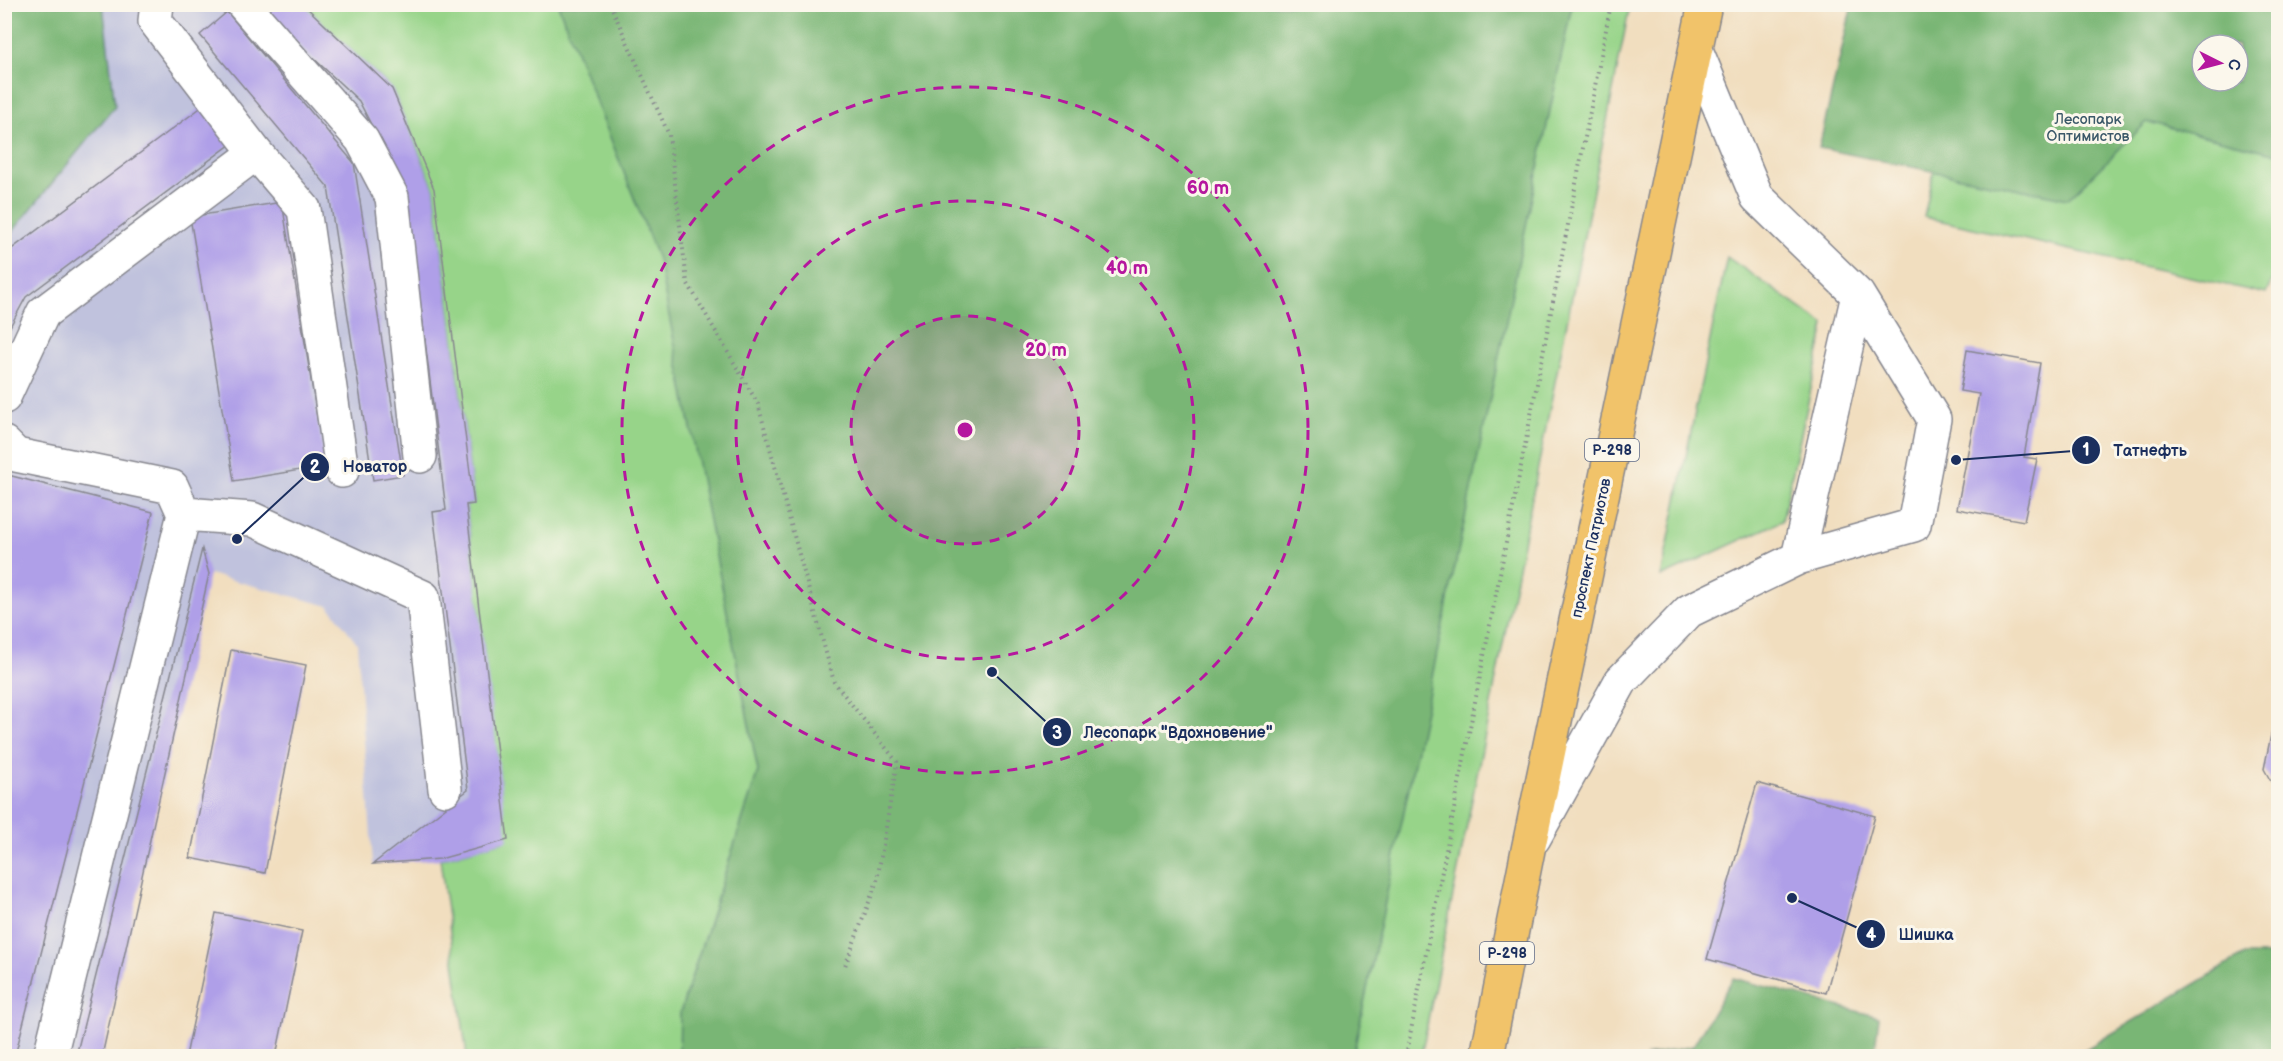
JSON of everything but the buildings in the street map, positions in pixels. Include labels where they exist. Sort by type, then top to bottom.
[{"type":"highway","name":"проспект Патриотов","points":[[1487,1056],[1704,7]]},
{"type":"lane","points":[[157,4],[155,21],[256,153],[304,209],[342,471]]},
{"type":"lane","points":[[243,4],[362,140],[392,197],[420,456]]},
{"type":"lane","points":[[1528,850],[1621,681],[1689,610],[1798,558],[1914,525],[1934,419],[1858,295],[1757,197],[1696,50]]},
{"type":"lane","points":[[4,397],[44,313],[256,153]]},
{"type":"lane","points":[[1798,558],[1858,295]]},
{"type":"lane","points":[[4,443],[16,455],[172,487],[184,514],[50,1056]]},
{"type":"lane","points":[[184,514],[252,519],[423,597],[445,789]]},
{"type":"path","points":[[610,4],[669,135],[687,282],[758,404],[834,682],[897,762],[877,881],[845,966]]},
{"type":"path","points":[[1406,1056],[1611,4]]},
{"type":"path","points":[[2272,4],[2278,35]]},
{"type":"shaded area","points":[[103,5],[303,5],[392,89],[434,189],[474,503],[508,840],[440,859],[373,864],[357,643],[329,606],[209,574],[95,1056],[5,1056],[5,241],[114,106]]},
{"type":"green space","points":[[5,4],[103,5],[115,106],[5,241]]},
{"type":"green space","points":[[303,5],[1630,5],[1421,1056],[467,1056],[440,859],[507,840],[466,505],[474,503],[434,189],[392,89]]},
{"type":"green space","points":[[558,5],[1572,5],[1353,1056],[679,1056],[680,1013],[758,771],[658,259]]},
{"type":"green space","points":[[1852,5],[2278,5],[2278,154],[2147,122],[2068,199],[1819,148]]},
{"type":"green space","name":"Лесопарк Оптимистов","points":[[1970,5],[2278,5],[2278,266],[2266,294],[1924,217]]},
{"type":"green space","points":[[1727,257],[1825,325],[1782,521],[1661,577]]},
{"type":"green space","points":[[2244,955],[2278,955],[2278,1056],[2074,1056]]},
{"type":"green space","points":[[1733,978],[1879,1017],[1874,1056],[1645,1056],[1693,1046]]},
{"type":"place","name":"Татнефть","points":[[1956,460]]},
{"type":"place","name":"Новатор","points":[[237,539]]},
{"type":"place","name":"Лесопарк \"Вдохновение\"","points":[[992,672]]},
{"type":"place","name":"Шишка","points":[[1792,898]]}]
